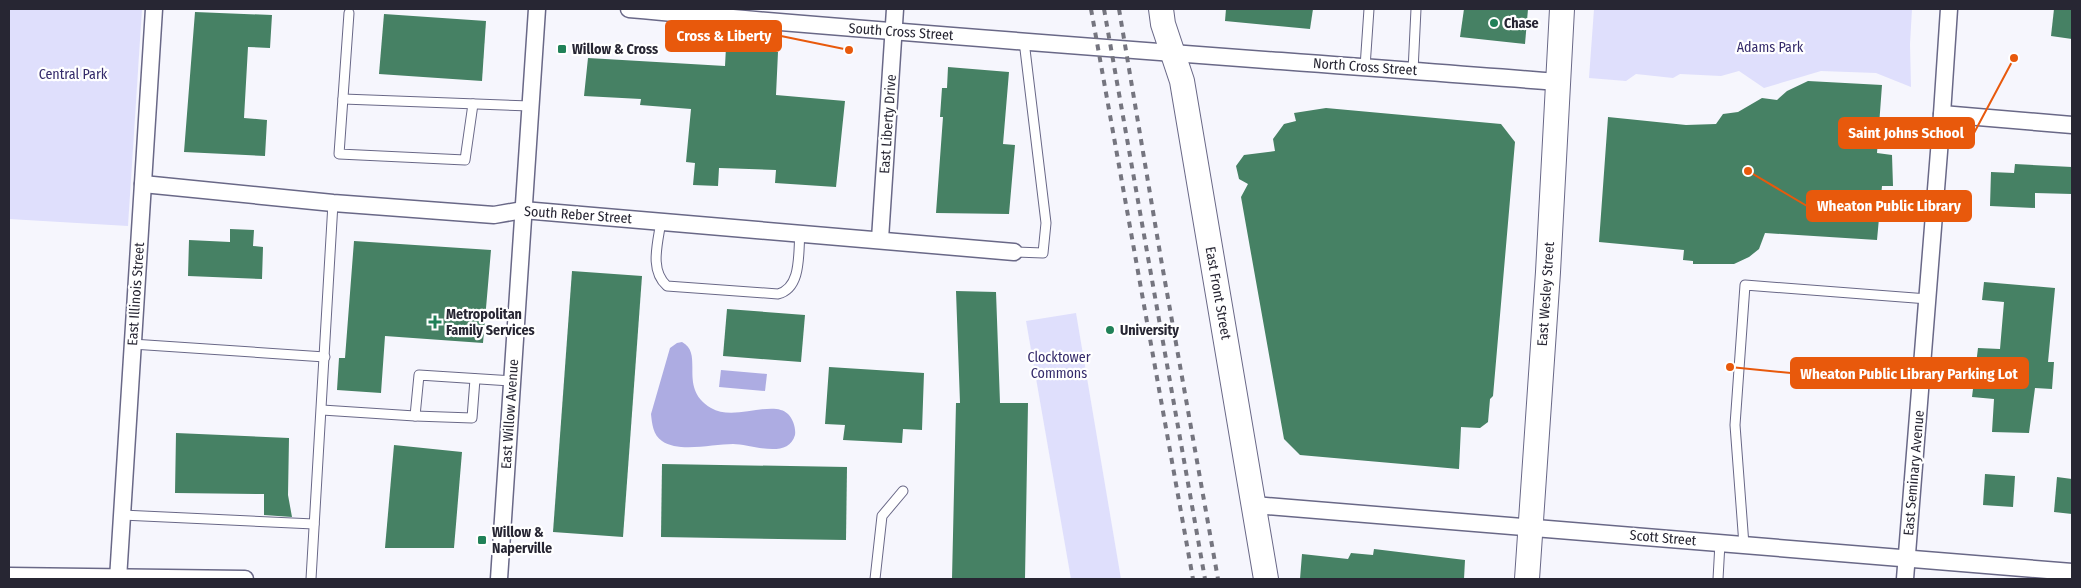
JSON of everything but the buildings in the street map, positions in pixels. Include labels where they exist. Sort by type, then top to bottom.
[{"type":"street","name":"East Illinois Street","points":[[119,578],[154,9]]},
{"type":"street","name":"East Willow Avenue","points":[[499,579],[537,9]]},
{"type":"street","name":"South Cross Street","points":[[629,9],[894,32],[1172,52]]},
{"type":"street","name":"East Liberty Drive","points":[[880,240],[895,9]]},
{"type":"street","name":"East Front Street","points":[[1161,9],[1163,24],[1184,90],[1266,579]]},
{"type":"street","name":"East Wesley Street","points":[[1527,579],[1548,272],[1562,9]]},
{"type":"street","name":"East Seminary Avenue","points":[[1905,579],[1949,9]]},
{"type":"street","name":"North Cross Street","points":[[1172,52],[1558,82]]},
{"type":"street","points":[[1942,114],[2072,125]]},
{"type":"street","name":"South Reber Street","points":[[143,184],[333,203],[494,215],[523,210],[1014,252]]},
{"type":"street","name":"Scott Street","points":[[1254,506],[2072,572]]},
{"type":"street","points":[[9,576],[245,579]]},
{"type":"lane","points":[[1365,67],[1369,9]]},
{"type":"lane","points":[[1413,71],[1416,9]]},
{"type":"lane","points":[[349,13],[339,154],[465,160],[473,104]]},
{"type":"lane","points":[[1014,252],[1043,253],[1046,223],[1024,41]]},
{"type":"lane","points":[[343,99],[530,106]]},
{"type":"lane","points":[[311,579],[333,203]]},
{"type":"lane","points":[[661,221],[656,257],[657,271],[660,279],[667,286],[778,294],[786,292],[793,286],[796,276],[800,233]]},
{"type":"lane","points":[[1744,545],[1735,425],[1746,285],[1928,299]]},
{"type":"lane","points":[[132,344],[325,357]]},
{"type":"lane","points":[[415,416],[419,375],[512,381]]},
{"type":"lane","points":[[322,410],[472,418],[475,379]]},
{"type":"lane","points":[[875,579],[882,516],[903,491]]},
{"type":"lane","points":[[122,515],[314,524]]},
{"type":"lane","points":[[1718,579],[1720,543]]},
{"type":"green space","name":"Central Park","points":[[9,9],[142,9],[128,226],[9,219]]},
{"type":"green space","name":"Adams Park","points":[[1594,9],[1912,9],[1910,44],[1911,87],[1876,73],[1821,71],[1764,88],[1739,71],[1721,76],[1680,74],[1673,78],[1636,74],[1626,81],[1589,78]]},
{"type":"green space","name":"Clocktower Commons","points":[[1076,313],[1121,579],[1071,579],[1026,321]]},
{"type":"water","points":[[682,342],[688,347],[691,355],[695,391],[701,400],[720,412],[731,413],[763,409],[781,410],[788,414],[794,424],[795,435],[791,443],[777,449],[733,444],[677,447],[659,439],[654,429],[651,414],[670,348]]},
{"type":"water","points":[[721,370],[767,374],[765,391],[719,387]]},
{"type":"railway","points":[[1091,9],[1193,579]]},
{"type":"railway","points":[[1104,9],[1205,579]]},
{"type":"railway","points":[[1119,9],[1218,579]]},
{"type":"place","name":"Chase","points":[[1494,23]]},
{"type":"place","name":"Willow & Cross","points":[[562,49]]},
{"type":"place","name":"Cross & Liberty","points":[[849,50]]},
{"type":"place","name":"Saint Johns School","points":[[2014,58]]},
{"type":"place","name":"Wheaton Public Library","points":[[1748,171]]},
{"type":"place","name":"Metropolitan Family Services","points":[[435,322]]},
{"type":"place","name":"University","points":[[1110,330]]},
{"type":"place","name":"Wheaton Public Library Parking Lot","points":[[1730,367]]},
{"type":"place","name":"Willow & Naperville","points":[[482,540]]}]
